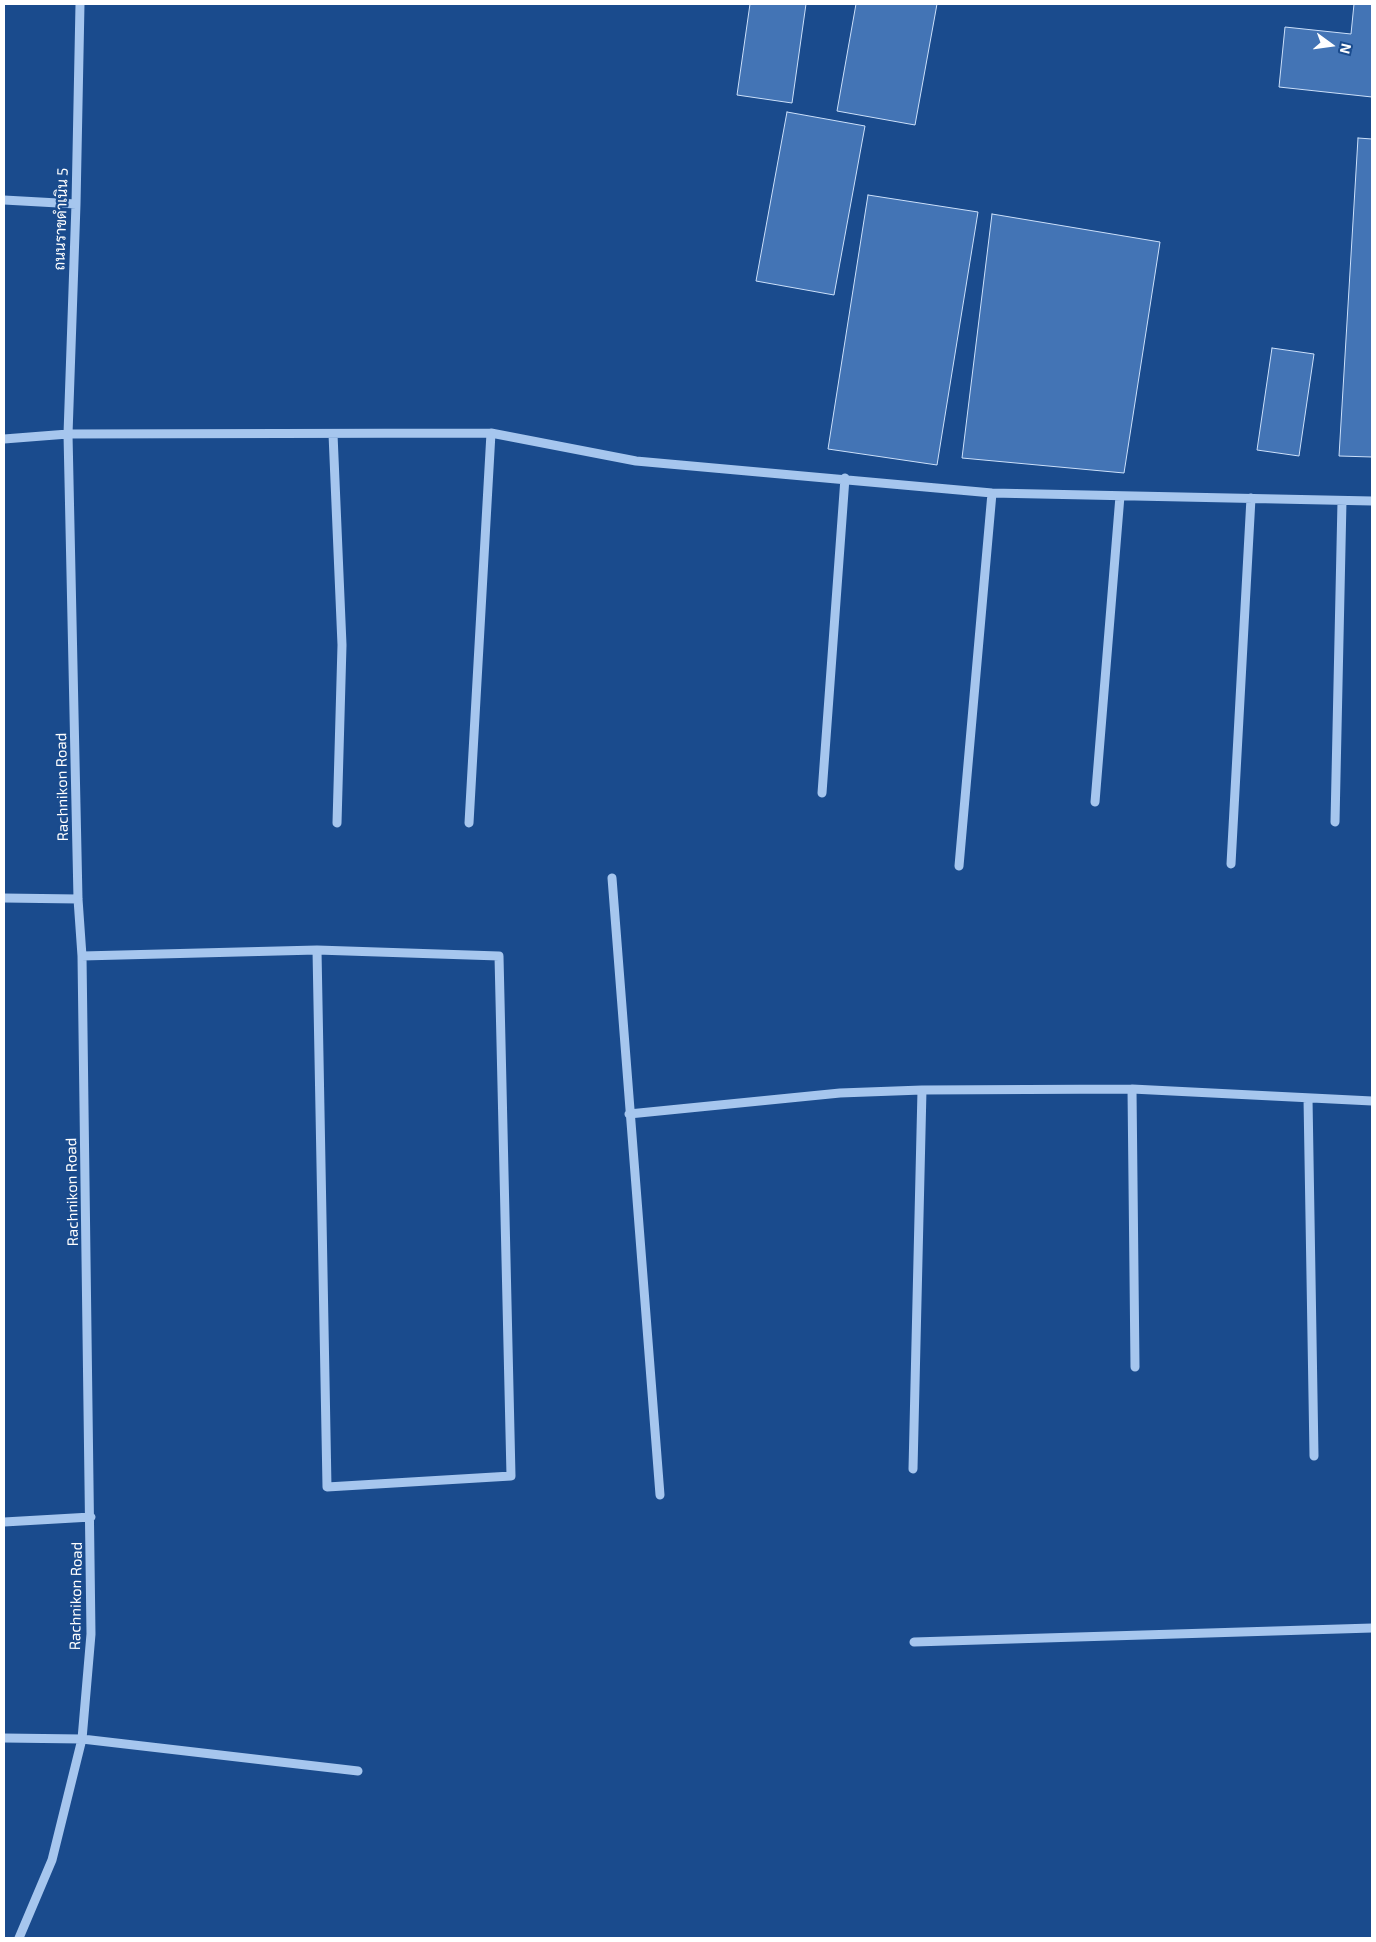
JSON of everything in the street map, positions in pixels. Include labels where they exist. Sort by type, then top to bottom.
[{"type":"street","name":"ถนนราขดำเนิน 5","points":[[68,434],[76,204],[80,4]]},
{"type":"street","points":[[4,200],[76,204]]},
{"type":"street","points":[[4,439],[68,434],[491,433],[636,461],[845,478],[992,493],[1372,501]]},
{"type":"street","points":[[469,823],[491,433]]},
{"type":"street","name":"Rachnikon Road","points":[[19,1938],[52,1860],[82,1739],[91,1634],[91,1517],[82,956],[78,899],[68,434]]},
{"type":"street","points":[[333,434],[342,645],[337,823]]},
{"type":"street","points":[[822,793],[845,478]]},
{"type":"street","points":[[959,866],[992,493]]},
{"type":"street","points":[[1095,802],[1120,496]]},
{"type":"street","points":[[1230,864],[1251,498]]},
{"type":"street","points":[[1335,822],[1342,500]]},
{"type":"street","points":[[612,878],[660,1495]]},
{"type":"street","points":[[4,898],[78,899]]},
{"type":"street","points":[[82,956],[317,950],[499,956],[512,1476],[327,1487],[317,950]]},
{"type":"street","points":[[629,1114],[840,1093],[922,1090],[1132,1089],[1372,1101]]},
{"type":"street","points":[[1132,1089],[1135,1367]]},
{"type":"street","points":[[913,1469],[922,1090]]},
{"type":"street","points":[[1308,1098],[1314,1456]]},
{"type":"street","points":[[4,1522],[91,1517]]},
{"type":"street","points":[[914,1642],[1372,1628]]},
{"type":"street","points":[[4,1738],[82,1739],[358,1771]]},
{"type":"building","points":[[750,4],[806,4],[792,103],[737,95]]},
{"type":"building","points":[[856,4],[937,4],[915,125],[837,111]]},
{"type":"building","points":[[1354,4],[1372,4],[1372,97],[1279,87],[1285,27],[1351,34]]},
{"type":"building","points":[[787,112],[865,126],[834,295],[756,281]]},
{"type":"building","points":[[1358,138],[1372,139],[1372,457],[1339,456]]},
{"type":"building","points":[[868,195],[978,212],[937,465],[828,449]]},
{"type":"building","points":[[992,214],[1160,242],[1124,473],[962,458]]},
{"type":"building","points":[[1272,348],[1314,354],[1299,456],[1257,450]]}]
